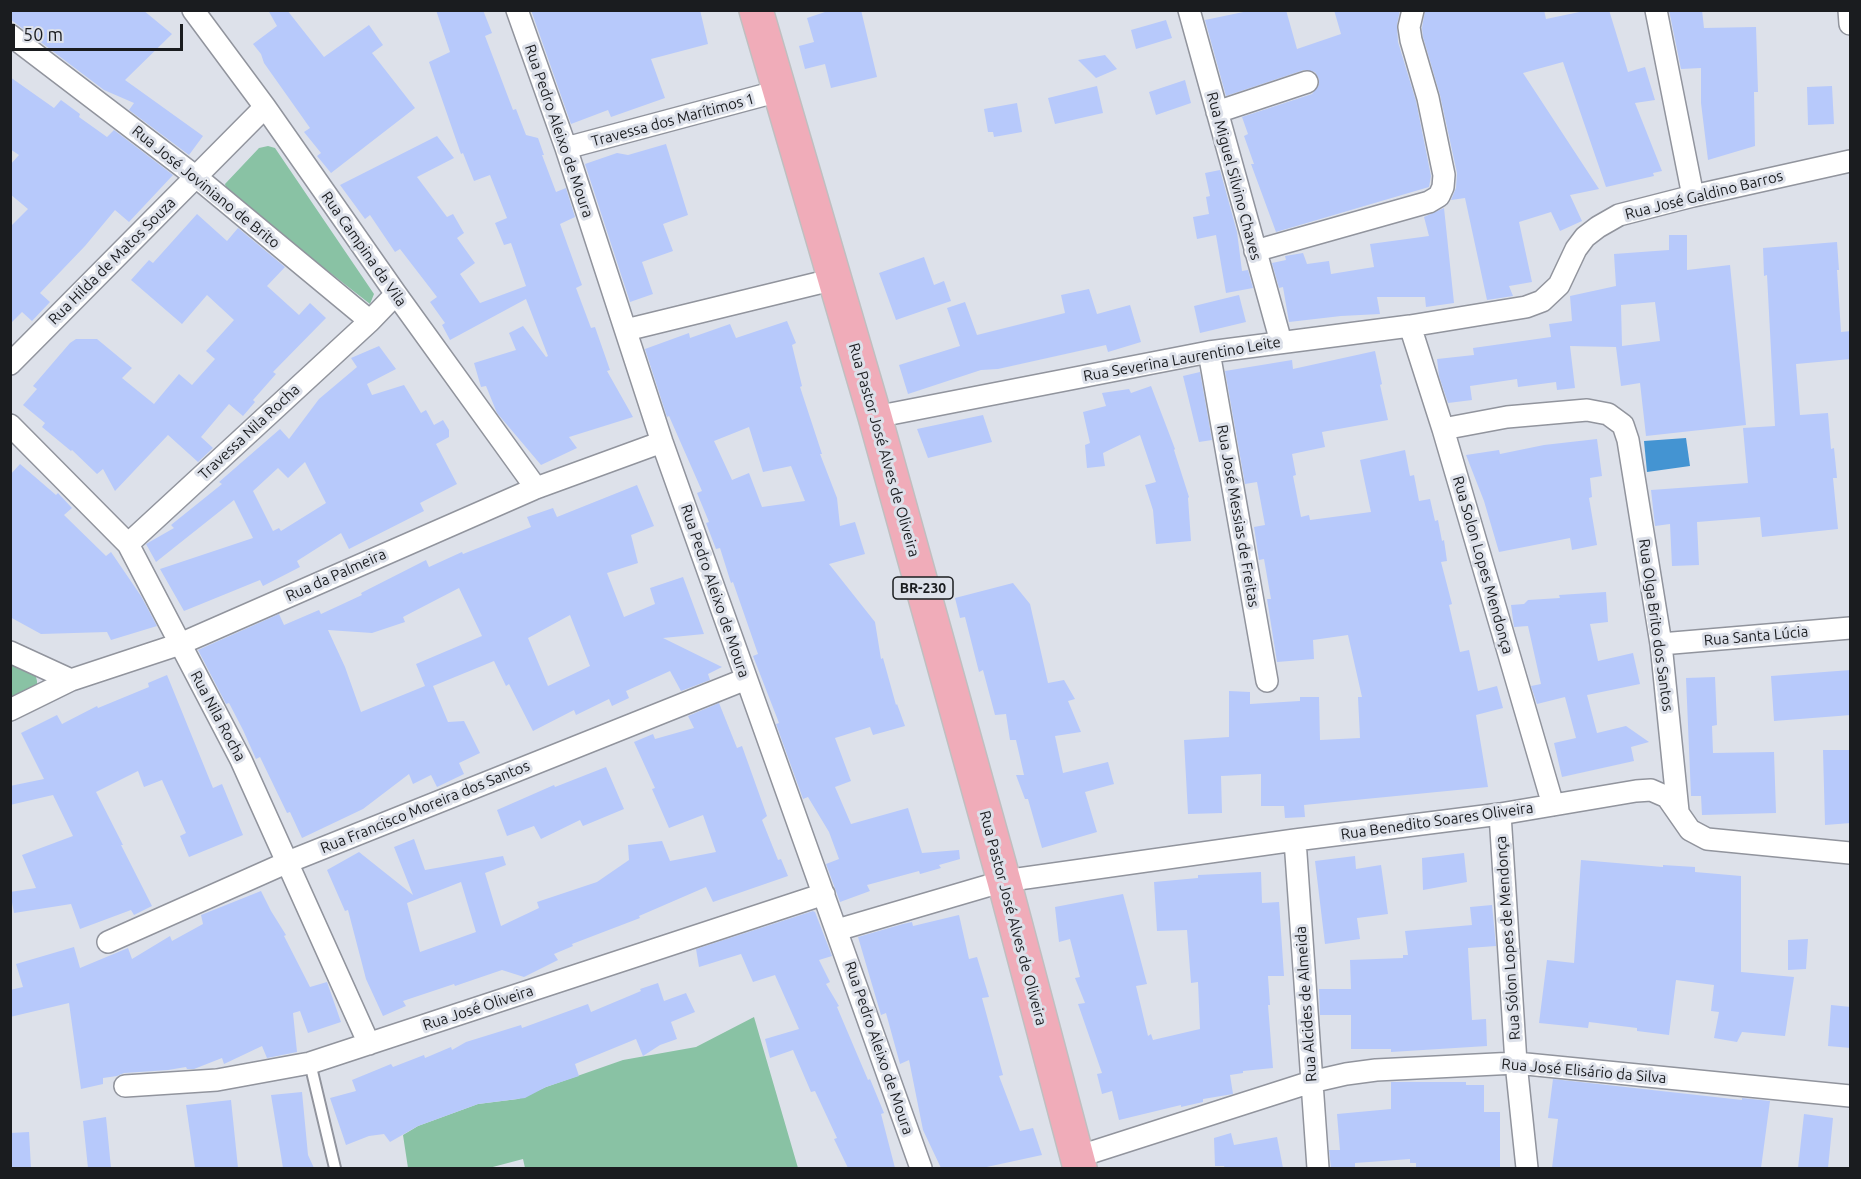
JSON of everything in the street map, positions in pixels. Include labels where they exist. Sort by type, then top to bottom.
[{"type":"main road","name":"Rua Pastor José Alves de Oliveira","points":[[756,10],[875,417],[1004,880],[1079,1163]]},
{"type":"street","name":"Rua Campina da Vila","points":[[193,10],[265,107],[536,488]]},
{"type":"street","name":"Rua Pedro Aleixo de Moura","points":[[517,10],[566,148],[662,442],[921,1168]]},
{"type":"street","name":"Rua Miguel Silvino Chaves","points":[[1189,10],[1281,342]]},
{"type":"street","points":[[1255,252],[1430,202],[1439,196],[1444,175],[1428,98],[1411,40],[1409,27],[1413,10]]},
{"type":"street","points":[[1656,10],[1693,196]]},
{"type":"street","points":[[1850,10],[1851,24]]},
{"type":"street","name":"Rua José Joviniano de Brito","points":[[10,35],[195,176],[370,321]]},
{"type":"street","points":[[1216,112],[1307,82]]},
{"type":"street","name":"Travessa dos Marítimos 1","points":[[566,148],[779,91]]},
{"type":"street","name":"Rua Hilda de Matos Souza","points":[[10,364],[265,107]]},
{"type":"street","name":"Rua José Galdino Barros","points":[[1492,313],[1526,307],[1542,301],[1559,285],[1576,249],[1585,237],[1619,215],[1851,160]]},
{"type":"street","points":[[626,330],[835,279]]},
{"type":"street","points":[[370,321],[396,294]]},
{"type":"street","name":"Rua Severina Laurentino Leite","points":[[875,417],[1209,352],[1492,313]]},
{"type":"street","name":"Travessa Nila Rocha","points":[[128,544],[370,321]]},
{"type":"street","name":"Rua Solon Lopes Mendonça","points":[[1410,326],[1443,429],[1553,805]]},
{"type":"street","name":"Rua José Messias de Freitas","points":[[1209,352],[1267,681]]},
{"type":"street","name":"Rua Olga Brito dos Santos","points":[[1443,429],[1507,417],[1587,410],[1608,414],[1623,425],[1628,440],[1661,644],[1678,811]]},
{"type":"street","name":"Rua Nila Rocha","points":[[10,425],[128,544],[241,760],[369,1044]]},
{"type":"street","name":"Rua da Palmeira","points":[[10,710],[71,680],[180,644],[536,488],[662,442]]},
{"type":"street","name":"Rua Santa Lúcia","points":[[1661,644],[1851,628]]},
{"type":"street","points":[[10,652],[71,680]]},
{"type":"street","name":"Rua Francisco Moreira dos Santos","points":[[108,942],[288,862],[746,679]]},
{"type":"street","name":"Rua Benedito Soares Oliveira","points":[[837,930],[1004,880],[1500,814],[1651,790],[1667,797],[1690,830],[1707,839],[1851,853]]},
{"type":"street","name":"Rua Sólon Lopes de Mendonça","points":[[1500,814],[1516,1063],[1527,1168]]},
{"type":"street","name":"Rua Alcides de Almeida","points":[[1294,840],[1318,1168]]},
{"type":"street","name":"Rua José Oliveira","points":[[125,1086],[217,1080],[310,1063],[824,894]]},
{"type":"street","name":"Rua José Elisário da Silva","points":[[1079,1163],[1311,1082],[1376,1070],[1516,1063],[1851,1096]]},
{"type":"lane","points":[[310,1063],[335,1168]]},
{"type":"green space","points":[[268,146],[275,148],[374,294],[370,304],[227,192],[225,184],[259,148]]},
{"type":"green space","points":[[11,662],[35,673],[37,690],[11,705]]},
{"type":"green space","points":[[754,1017],[798,1168],[525,1168],[523,1159],[489,1168],[408,1168],[403,1135],[418,1126],[478,1104],[518,1099],[623,1060],[696,1047]]},
{"type":"water","points":[[1686,438],[1690,466],[1647,472],[1644,441]]},
{"type":"building","points":[[10,10],[143,10],[172,34],[125,80],[203,136],[189,155],[129,110],[134,103],[104,90],[10,19]]},
{"type":"building","points":[[268,10],[287,10],[324,57],[369,25],[383,45],[372,53],[415,108],[331,173],[317,156],[321,153],[304,132],[310,128],[253,44],[277,26]]},
{"type":"building","points":[[436,10],[483,10],[492,33],[485,36],[513,110],[516,109],[526,135],[538,138],[556,192],[566,188],[575,217],[560,224],[582,285],[576,288],[591,328],[595,327],[610,370],[607,371],[633,417],[569,437],[577,448],[541,465],[497,413],[486,386],[481,387],[474,363],[516,350],[509,333],[523,326],[546,357],[548,356],[526,299],[450,340],[442,325],[445,323],[430,302],[437,297],[400,249],[395,252],[370,215],[365,219],[340,185],[437,136],[454,158],[417,177],[447,217],[453,214],[464,233],[457,238],[475,263],[460,274],[480,303],[526,286],[511,243],[504,245],[495,223],[507,218],[490,175],[474,181],[463,153],[461,154],[429,62],[450,52]]},
{"type":"building","points":[[531,10],[700,10],[708,44],[651,59],[665,98],[611,117],[608,110],[571,124]]},
{"type":"building","points":[[831,10],[861,10],[877,77],[831,88],[825,64],[805,69],[799,46],[814,42],[807,18]]},
{"type":"building","points":[[1253,10],[1286,10],[1297,49],[1341,34],[1334,10],[1400,10],[1397,25],[1398,42],[1416,101],[1431,176],[1429,187],[1276,232],[1251,164],[1254,164],[1244,136],[1248,134],[1242,117],[1312,94],[1319,85],[1319,79],[1315,72],[1304,70],[1226,96],[1205,20]]},
{"type":"building","points":[[1425,10],[1544,10],[1546,19],[1589,10],[1609,10],[1628,72],[1645,67],[1655,100],[1635,103],[1662,171],[1653,173],[1654,176],[1606,187],[1563,62],[1523,73],[1599,189],[1570,195],[1582,221],[1560,231],[1551,212],[1519,222],[1532,282],[1509,286],[1513,296],[1487,300],[1465,198],[1451,200],[1456,188],[1457,173],[1440,95],[1423,37]]},
{"type":"building","points":[[1669,10],[1702,10],[1704,28],[1756,27],[1758,92],[1754,92],[1755,146],[1708,160],[1701,103],[1701,68],[1681,69]]},
{"type":"building","points":[[1166,20],[1172,38],[1136,49],[1131,30]]},
{"type":"building","points":[[1105,55],[1117,69],[1096,78],[1078,60]]},
{"type":"building","points":[[10,77],[54,108],[61,100],[80,114],[79,117],[107,137],[114,130],[173,175],[129,222],[115,210],[85,246],[40,293],[50,302],[32,321],[22,312],[10,324],[10,227],[28,209],[10,194],[10,165],[19,155],[10,149]]},
{"type":"building","points":[[1185,80],[1191,103],[1156,115],[1149,92]]},
{"type":"building","points":[[1097,86],[1103,113],[1055,124],[1048,98]]},
{"type":"building","points":[[1832,86],[1834,124],[1808,125],[1807,87]]},
{"type":"building","points":[[1017,103],[1022,132],[994,137],[993,132],[988,132],[984,109]]},
{"type":"building","points":[[666,144],[688,215],[663,224],[673,251],[642,262],[653,294],[630,302],[585,164],[617,153],[628,155]]},
{"type":"building","points":[[1220,170],[1237,232],[1242,271],[1248,270],[1253,288],[1226,293],[1216,235],[1197,239],[1193,217],[1209,214],[1206,197],[1210,196],[1205,173]]},
{"type":"building","points":[[1444,208],[1454,303],[1426,307],[1425,297],[1377,297],[1380,314],[1289,322],[1283,287],[1279,288],[1272,263],[1286,260],[1285,256],[1303,253],[1307,264],[1329,261],[1331,274],[1374,267],[1370,244],[1429,236],[1424,217]]},
{"type":"building","points":[[197,214],[227,241],[238,228],[285,267],[267,286],[299,315],[310,303],[326,318],[273,372],[276,374],[253,400],[255,402],[243,416],[229,404],[201,437],[213,448],[198,462],[168,435],[115,491],[103,469],[97,474],[72,450],[42,427],[45,423],[23,405],[37,389],[33,386],[76,339],[97,339],[132,368],[122,378],[154,404],[179,374],[192,385],[215,359],[206,351],[234,320],[207,295],[182,324],[131,280],[149,260],[153,263]]},
{"type":"building","points":[[1669,235],[1687,235],[1687,270],[1730,265],[1746,425],[1646,436],[1640,383],[1621,386],[1616,347],[1570,346],[1575,388],[1557,390],[1556,382],[1518,387],[1517,379],[1470,386],[1472,400],[1448,403],[1439,376],[1437,359],[1474,355],[1473,348],[1551,337],[1549,324],[1572,321],[1570,296],[1616,286],[1614,254],[1669,250]],"holes":[[[1655,302],[1660,341],[1622,346],[1621,305]]]},
{"type":"building","points":[[1837,242],[1841,332],[1851,331],[1851,359],[1796,364],[1800,415],[1828,413],[1831,449],[1834,448],[1837,478],[1833,478],[1838,529],[1762,537],[1760,517],[1697,522],[1699,565],[1672,566],[1670,524],[1655,526],[1651,490],[1748,483],[1743,428],[1775,426],[1767,275],[1764,276],[1763,248]]},
{"type":"building","points":[[924,257],[934,285],[944,281],[951,301],[896,320],[879,273]]},
{"type":"building","points":[[1089,289],[1097,314],[1130,305],[1141,342],[1108,352],[1106,345],[998,369],[981,370],[908,394],[899,365],[960,346],[947,308],[965,302],[977,335],[1065,313],[1061,295]]},
{"type":"building","points":[[1239,295],[1246,322],[1200,333],[1194,306]]},
{"type":"building","points":[[787,321],[796,343],[792,345],[802,386],[800,387],[822,454],[820,454],[837,498],[840,526],[855,522],[865,554],[829,564],[875,622],[881,659],[883,658],[896,705],[905,726],[873,735],[870,727],[835,738],[851,781],[835,787],[851,824],[908,808],[922,853],[959,850],[960,859],[939,865],[941,868],[920,874],[919,871],[867,885],[870,891],[840,902],[826,864],[839,859],[829,832],[808,797],[803,799],[776,724],[779,723],[753,656],[758,654],[733,582],[731,583],[720,548],[716,549],[706,523],[709,522],[697,493],[702,491],[669,416],[667,417],[645,349],[689,333],[690,338],[730,324],[736,338]],"holes":[[[749,427],[763,472],[791,466],[805,501],[762,507],[749,473],[732,480],[714,441]]]},
{"type":"building","points":[[379,346],[396,369],[367,384],[372,395],[404,385],[421,413],[426,410],[434,425],[443,420],[449,430],[449,437],[436,444],[457,484],[420,503],[424,511],[349,549],[341,533],[297,561],[300,567],[263,586],[260,580],[184,611],[160,569],[253,538],[234,500],[156,562],[146,544],[174,528],[171,525],[222,484],[219,482],[280,429],[289,439],[319,399],[357,367],[351,358]],"holes":[[[305,462],[326,503],[281,531],[279,528],[273,531],[253,491],[278,468],[288,478]]]},
{"type":"building","points":[[1375,351],[1388,420],[1322,432],[1325,447],[1292,454],[1296,475],[1293,476],[1301,517],[1309,515],[1310,520],[1371,512],[1360,460],[1405,450],[1410,476],[1414,475],[1419,501],[1430,499],[1435,521],[1438,520],[1442,541],[1444,540],[1447,561],[1441,562],[1452,604],[1449,605],[1460,652],[1469,650],[1478,691],[1497,686],[1503,708],[1476,715],[1488,787],[1304,805],[1305,817],[1285,818],[1284,806],[1261,806],[1261,774],[1221,776],[1222,813],[1188,814],[1184,740],[1229,737],[1229,691],[1250,692],[1250,704],[1300,701],[1300,697],[1319,697],[1320,740],[1360,738],[1358,697],[1362,697],[1348,635],[1313,640],[1314,659],[1277,662],[1267,599],[1271,599],[1264,559],[1259,560],[1254,527],[1265,525],[1257,482],[1245,484],[1225,371],[1292,360],[1293,369]]},
{"type":"building","points":[[1200,372],[1212,440],[1199,442],[1183,376]]},
{"type":"building","points":[[1151,386],[1175,449],[1189,497],[1191,541],[1156,544],[1153,510],[1145,485],[1156,482],[1140,435],[1103,453],[1105,466],[1087,468],[1085,445],[1090,443],[1083,412],[1106,406],[1102,393],[1129,389],[1131,393]]},
{"type":"building","points":[[983,415],[992,442],[928,458],[917,429]]},
{"type":"building","points":[[1597,439],[1602,476],[1590,478],[1592,497],[1589,498],[1597,545],[1572,550],[1570,538],[1499,552],[1484,501],[1466,455],[1499,450],[1500,454],[1544,445]]},
{"type":"building","points":[[20,464],[56,495],[58,493],[72,508],[64,515],[106,556],[111,552],[141,596],[157,626],[111,640],[107,632],[41,634],[10,617],[10,475]]},
{"type":"building","points":[[637,485],[654,526],[631,535],[638,563],[607,573],[624,617],[655,604],[650,588],[683,577],[704,634],[663,638],[722,667],[708,674],[710,680],[681,691],[670,671],[626,691],[629,698],[612,706],[609,699],[576,715],[574,710],[533,731],[509,684],[506,686],[494,661],[433,686],[448,722],[464,721],[480,753],[459,763],[464,774],[437,787],[431,775],[413,784],[409,774],[363,809],[302,838],[290,812],[287,813],[260,757],[256,759],[229,703],[226,704],[198,650],[279,614],[284,625],[319,610],[321,614],[362,595],[361,593],[426,560],[429,567],[462,552],[463,554],[531,527],[527,517],[553,508],[557,517]],"holes":[[[459,588],[482,636],[416,664],[425,686],[361,712],[345,667],[328,630],[372,633],[405,622],[403,617]],[[570,615],[590,666],[548,686],[528,638]]]},
{"type":"building","points":[[1013,583],[1030,604],[1048,683],[1064,680],[1075,699],[1068,701],[1081,732],[1055,736],[1063,773],[1108,762],[1114,784],[1085,792],[1097,832],[1042,848],[1028,799],[1025,799],[1016,775],[1024,775],[1016,740],[1010,740],[1006,714],[995,715],[983,670],[979,672],[965,617],[960,618],[955,598]]},
{"type":"building","points":[[1606,592],[1608,622],[1590,624],[1598,661],[1633,653],[1640,684],[1587,695],[1597,733],[1626,726],[1649,742],[1631,747],[1634,761],[1562,777],[1554,743],[1576,738],[1565,697],[1537,704],[1531,686],[1541,684],[1528,626],[1514,627],[1511,605],[1524,604],[1528,600],[1560,598],[1559,595]]},
{"type":"building","points":[[1851,670],[1851,715],[1774,721],[1771,676]]},
{"type":"building","points":[[167,675],[213,788],[222,784],[243,835],[189,857],[180,836],[186,833],[162,780],[144,787],[138,771],[96,792],[152,906],[134,915],[131,910],[80,929],[71,904],[14,913],[10,892],[36,888],[22,855],[73,836],[53,795],[10,805],[10,786],[44,779],[21,733],[57,715],[62,724],[97,706],[98,708],[149,687],[148,683]]},
{"type":"building","points":[[1715,677],[1717,725],[1712,726],[1713,753],[1774,752],[1776,813],[1702,815],[1701,796],[1691,796],[1686,678]]},
{"type":"building","points":[[719,703],[737,748],[742,746],[767,816],[762,820],[778,860],[781,859],[788,876],[713,902],[706,887],[639,916],[640,918],[572,944],[573,946],[554,954],[558,960],[524,977],[502,970],[403,1001],[406,1006],[383,1016],[366,979],[348,910],[345,911],[327,870],[359,852],[413,895],[394,847],[414,839],[425,870],[503,856],[506,865],[485,873],[501,926],[539,908],[537,902],[597,882],[629,860],[628,845],[662,841],[670,861],[716,852],[703,815],[669,828],[652,789],[655,788],[634,742],[653,734],[655,739],[694,728],[688,716]],"holes":[[[461,882],[476,932],[420,952],[407,903]]]},
{"type":"building","points":[[1823,750],[1851,750],[1851,823],[1825,825]]},
{"type":"building","points":[[606,767],[624,809],[583,826],[580,820],[541,839],[534,826],[507,836],[497,810],[554,785],[555,787]]},
{"type":"building","points":[[1464,853],[1467,882],[1423,890],[1422,858]]},
{"type":"building","points":[[1355,856],[1356,869],[1381,865],[1388,914],[1357,918],[1360,939],[1325,944],[1315,861]]},
{"type":"building","points":[[1581,860],[1663,867],[1663,865],[1695,867],[1695,872],[1741,876],[1741,972],[1794,977],[1785,1036],[1742,1032],[1737,1042],[1714,1038],[1719,1012],[1711,1011],[1714,985],[1676,980],[1669,1035],[1589,1022],[1588,1028],[1539,1023],[1547,960],[1574,963]]},
{"type":"building","points":[[1261,872],[1262,903],[1279,902],[1284,976],[1268,976],[1273,1068],[1243,1071],[1243,1073],[1230,1075],[1233,1094],[1119,1120],[1112,1091],[1102,1094],[1097,1074],[1102,1073],[1078,1004],[1085,1003],[1075,978],[1080,977],[1070,939],[1059,942],[1055,907],[1123,894],[1147,984],[1136,986],[1148,1036],[1151,1034],[1153,1040],[1200,1029],[1198,982],[1191,983],[1187,930],[1157,931],[1154,882],[1198,878],[1198,875]]},
{"type":"building","points":[[261,891],[286,935],[284,936],[310,987],[327,982],[341,1022],[308,1033],[300,1011],[293,1013],[297,1052],[267,1058],[262,1046],[224,1064],[222,1058],[194,1069],[186,1067],[124,1073],[103,1078],[103,1084],[81,1089],[69,1003],[10,1017],[10,990],[23,987],[16,964],[74,947],[80,968],[128,948],[132,959],[170,936],[172,941],[203,924],[201,915]]},
{"type":"building","points":[[1492,905],[1496,946],[1468,948],[1472,1020],[1486,1019],[1487,1046],[1391,1052],[1391,1049],[1351,1049],[1351,1015],[1320,1015],[1319,989],[1351,989],[1350,960],[1403,958],[1403,955],[1408,955],[1405,931],[1472,925],[1470,907]]},
{"type":"building","points":[[813,911],[832,956],[819,960],[830,982],[826,984],[839,1006],[837,1007],[884,1113],[881,1114],[895,1168],[848,1168],[834,1139],[837,1138],[815,1091],[811,1092],[793,1050],[770,1058],[765,1039],[799,1029],[775,975],[753,982],[741,954],[699,967],[696,949]]},
{"type":"building","points":[[959,915],[969,959],[977,957],[989,997],[982,998],[1003,1075],[999,1076],[1020,1131],[1033,1128],[1042,1155],[982,1168],[941,1168],[923,1130],[909,1060],[900,1064],[886,1013],[881,1015],[858,937],[912,922],[913,926]]},
{"type":"building","points":[[1808,939],[1806,969],[1788,970],[1788,940]]},
{"type":"building","points":[[658,983],[664,1001],[686,993],[695,1012],[671,1022],[677,1039],[660,1045],[643,1056],[636,1039],[575,1064],[579,1076],[546,1087],[525,1098],[478,1104],[418,1126],[390,1142],[384,1134],[369,1136],[346,1145],[330,1098],[356,1091],[352,1080],[391,1064],[393,1067],[424,1055],[425,1058],[451,1047],[452,1050],[466,1042],[521,1025],[522,1028],[588,1004],[591,1012]]},
{"type":"building","points":[[1831,1005],[1851,1007],[1851,1048],[1828,1046]]},
{"type":"building","points":[[1553,1079],[1742,1100],[1742,1098],[1770,1101],[1761,1168],[1552,1168],[1558,1119],[1548,1118]]},
{"type":"building","points":[[1391,1082],[1466,1082],[1466,1085],[1484,1085],[1484,1112],[1500,1112],[1500,1168],[1416,1168],[1416,1163],[1410,1163],[1410,1159],[1355,1163],[1355,1168],[1331,1168],[1329,1150],[1340,1150],[1337,1114],[1391,1109]]},
{"type":"building","points":[[302,1092],[308,1155],[314,1168],[283,1168],[271,1095]]},
{"type":"building","points":[[231,1100],[238,1168],[195,1168],[186,1105]]},
{"type":"building","points":[[1804,1114],[1833,1118],[1828,1168],[1798,1168]]},
{"type":"building","points":[[106,1117],[111,1168],[88,1168],[83,1121]]},
{"type":"building","points":[[29,1132],[31,1168],[10,1168],[10,1133]]},
{"type":"building","points":[[1231,1133],[1234,1145],[1277,1137],[1283,1168],[1215,1166],[1214,1138]]}]
